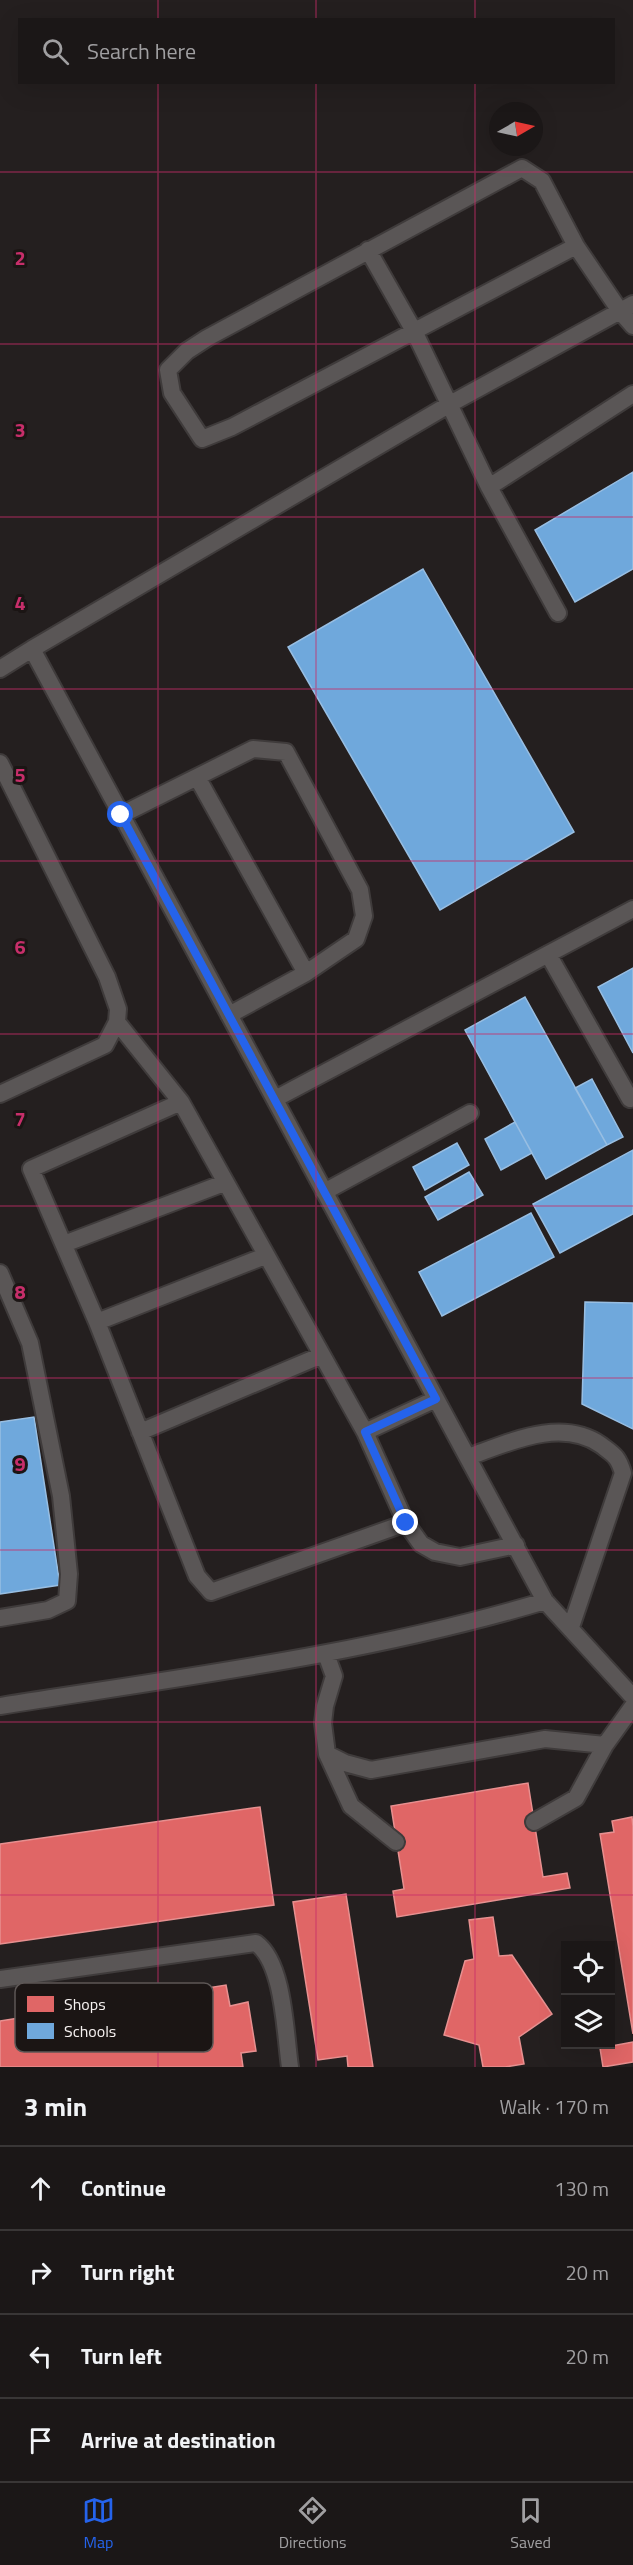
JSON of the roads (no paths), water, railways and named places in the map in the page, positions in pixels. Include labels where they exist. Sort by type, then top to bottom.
[{"type":"lane","points":[[576,246],[232,427],[202,439],[172,393],[168,370],[187,351],[207,338],[522,168],[542,181],[576,246],[626,308],[633,326]]},
{"type":"lane","points":[[368,250],[414,331],[489,487],[558,613]]},
{"type":"lane","points":[[0,669],[450,404],[626,308]]},
{"type":"lane","points":[[489,487],[633,394]]},
{"type":"lane","points":[[32,650],[545,1601],[572,1627],[633,1697]]},
{"type":"lane","points":[[121,815],[253,749],[286,752],[360,890],[364,916],[356,939],[306,973],[229,1015]]},
{"type":"lane","points":[[0,763],[107,977],[118,1009],[117,1022],[105,1045],[0,1094]]},
{"type":"lane","points":[[197,777],[306,973]]},
{"type":"lane","points":[[275,1099],[633,909]]},
{"type":"lane","points":[[548,954],[630,1099]]},
{"type":"lane","points":[[117,1022],[181,1102],[224,1183],[365,1432],[406,1523],[422,1544],[435,1552],[460,1557],[516,1545]]},
{"type":"lane","points":[[181,1102],[31,1169],[97,1322],[197,1576],[211,1592],[406,1523]]},
{"type":"lane","points":[[324,1192],[470,1113]]},
{"type":"lane","points":[[64,1244],[224,1183]]},
{"type":"lane","points":[[97,1322],[265,1256]]},
{"type":"lane","points":[[0,1273],[30,1343],[61,1496],[69,1574],[67,1601],[48,1610],[0,1618]]},
{"type":"lane","points":[[140,1432],[322,1355]]},
{"type":"lane","points":[[365,1432],[436,1399]]},
{"type":"lane","points":[[468,1457],[523,1438],[553,1432],[589,1437],[619,1458],[623,1473],[572,1627]]},
{"type":"lane","points":[[0,1706],[326,1654],[485,1619],[545,1601]]},
{"type":"lane","points":[[326,1654],[334,1676],[324,1706],[323,1723],[327,1754],[351,1806],[396,1842]]},
{"type":"lane","points":[[534,1822],[576,1797],[605,1745],[633,1706]]},
{"type":"lane","points":[[327,1754],[345,1763],[371,1770],[544,1739],[605,1745]]},
{"type":"lane","points":[[0,1979],[256,1943],[265,1950],[276,1976],[290,2067]]}]
